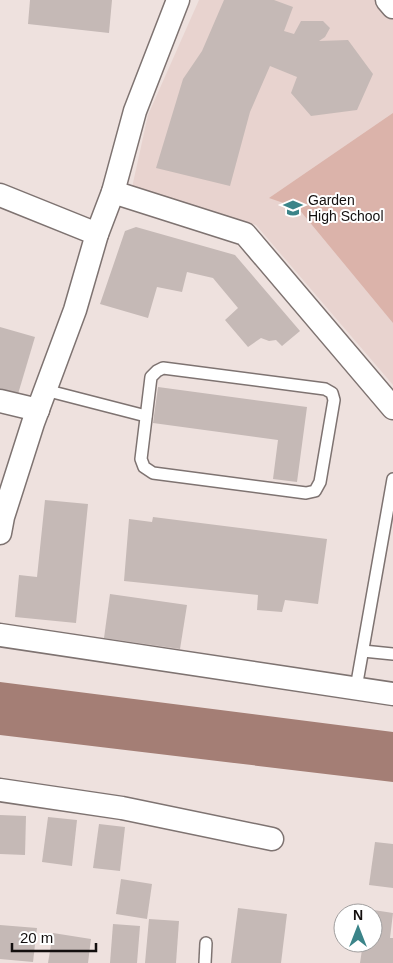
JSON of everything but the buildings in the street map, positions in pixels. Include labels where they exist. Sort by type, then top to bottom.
[{"type":"street","points":[[0,533],[3,517],[42,400],[75,310],[97,234],[113,192],[135,111],[178,0]]},
{"type":"street","points":[[387,0],[393,7]]},
{"type":"street","points":[[113,192],[245,234],[393,408]]},
{"type":"street","points":[[0,195],[97,234]]},
{"type":"street","points":[[0,401],[42,400]]},
{"type":"street","points":[[0,635],[393,694]]},
{"type":"street","points":[[0,790],[122,808],[272,839]]},
{"type":"lane","points":[[163,368],[325,388],[332,393],[334,400],[320,482],[315,490],[306,493],[153,473],[144,467],[141,459],[146,416],[151,378],[163,368]]},
{"type":"lane","points":[[42,400],[146,416]]},
{"type":"lane","points":[[356,688],[393,479]]},
{"type":"lane","points":[[363,651],[393,654]]},
{"type":"lane","points":[[205,963],[206,943]]},
{"type":"shaded area","name":"Garden High School","points":[[199,0],[376,0],[393,20],[393,385],[256,225],[131,192],[148,115]]},
{"type":"shaded area","points":[[393,113],[393,323],[298,208],[269,198]]},
{"type":"shaded area","points":[[0,682],[393,732],[393,782],[0,735]]},
{"type":"place","name":"Garden High School","points":[[293,208]]}]
